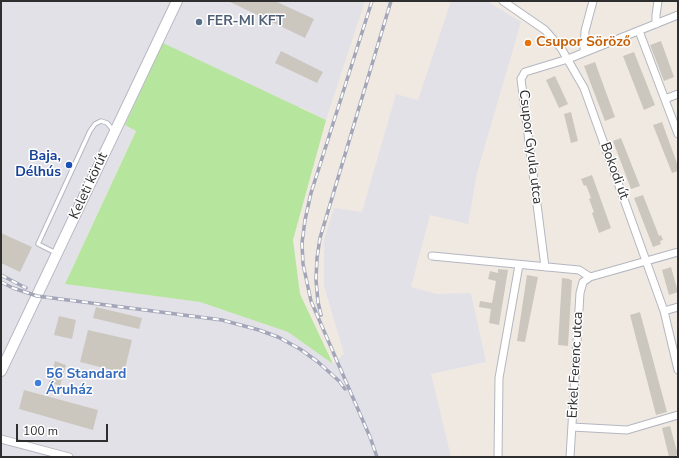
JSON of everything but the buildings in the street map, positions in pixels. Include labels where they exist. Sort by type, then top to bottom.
[{"type":"main road","name":"Keleti körút","points":[[1,371],[177,1]]},
{"type":"street","name":"Bokodi út","points":[[503,1],[544,30],[561,48],[584,88],[664,311],[678,370]]},
{"type":"street","points":[[584,52],[585,31],[593,1]]},
{"type":"street","points":[[656,24],[658,1]]},
{"type":"street","name":"Csupor Gyula utca","points":[[545,267],[521,79],[525,72],[568,59],[678,15]]},
{"type":"street","points":[[639,31],[678,134]]},
{"type":"street","points":[[665,99],[678,94]]},
{"type":"street","points":[[432,256],[578,270],[590,277],[678,252]]},
{"type":"street","points":[[498,457],[499,378],[519,265]]},
{"type":"street","name":"Erkel Ferenc utca","points":[[570,457],[580,293],[583,282],[590,277]]},
{"type":"street","points":[[664,311],[678,307]]},
{"type":"street","points":[[572,427],[627,430],[678,415]]},
{"type":"street","points":[[1,439],[70,457]]},
{"type":"lane","points":[[57,254],[38,244],[90,131],[95,124],[101,121],[106,123],[114,132]]},
{"type":"shaded area","points":[[1,1],[365,1],[326,120],[301,107],[125,125],[136,130],[65,284],[200,302],[288,332],[333,364],[344,354],[324,286],[324,240],[334,208],[362,212],[396,94],[418,100],[451,1],[487,1],[521,22],[477,173],[468,224],[430,215],[411,287],[437,294],[471,293],[486,362],[431,374],[451,457],[1,457]]},
{"type":"green space","points":[[163,43],[326,120],[293,240],[300,294],[333,364],[288,332],[200,302],[65,284],[136,131],[125,125]]},
{"type":"railway","points":[[372,1],[311,193],[302,243],[303,264],[311,301],[370,437],[377,457]]},
{"type":"railway","points":[[321,315],[316,280],[320,238],[391,1]]},
{"type":"railway","points":[[1,275],[26,288]]},
{"type":"railway","points":[[1,282],[13,288],[37,296],[222,320],[259,330],[278,337],[300,349],[318,362],[339,381],[345,389]]},
{"type":"place","name":"FER-MI KFT","points":[[199,22]]},
{"type":"place","name":"Csupor Söröző","points":[[528,43]]},
{"type":"place","name":"Baja, Délhús","points":[[69,165]]},
{"type":"place","name":"56 Standard Áruház","points":[[38,383]]}]
